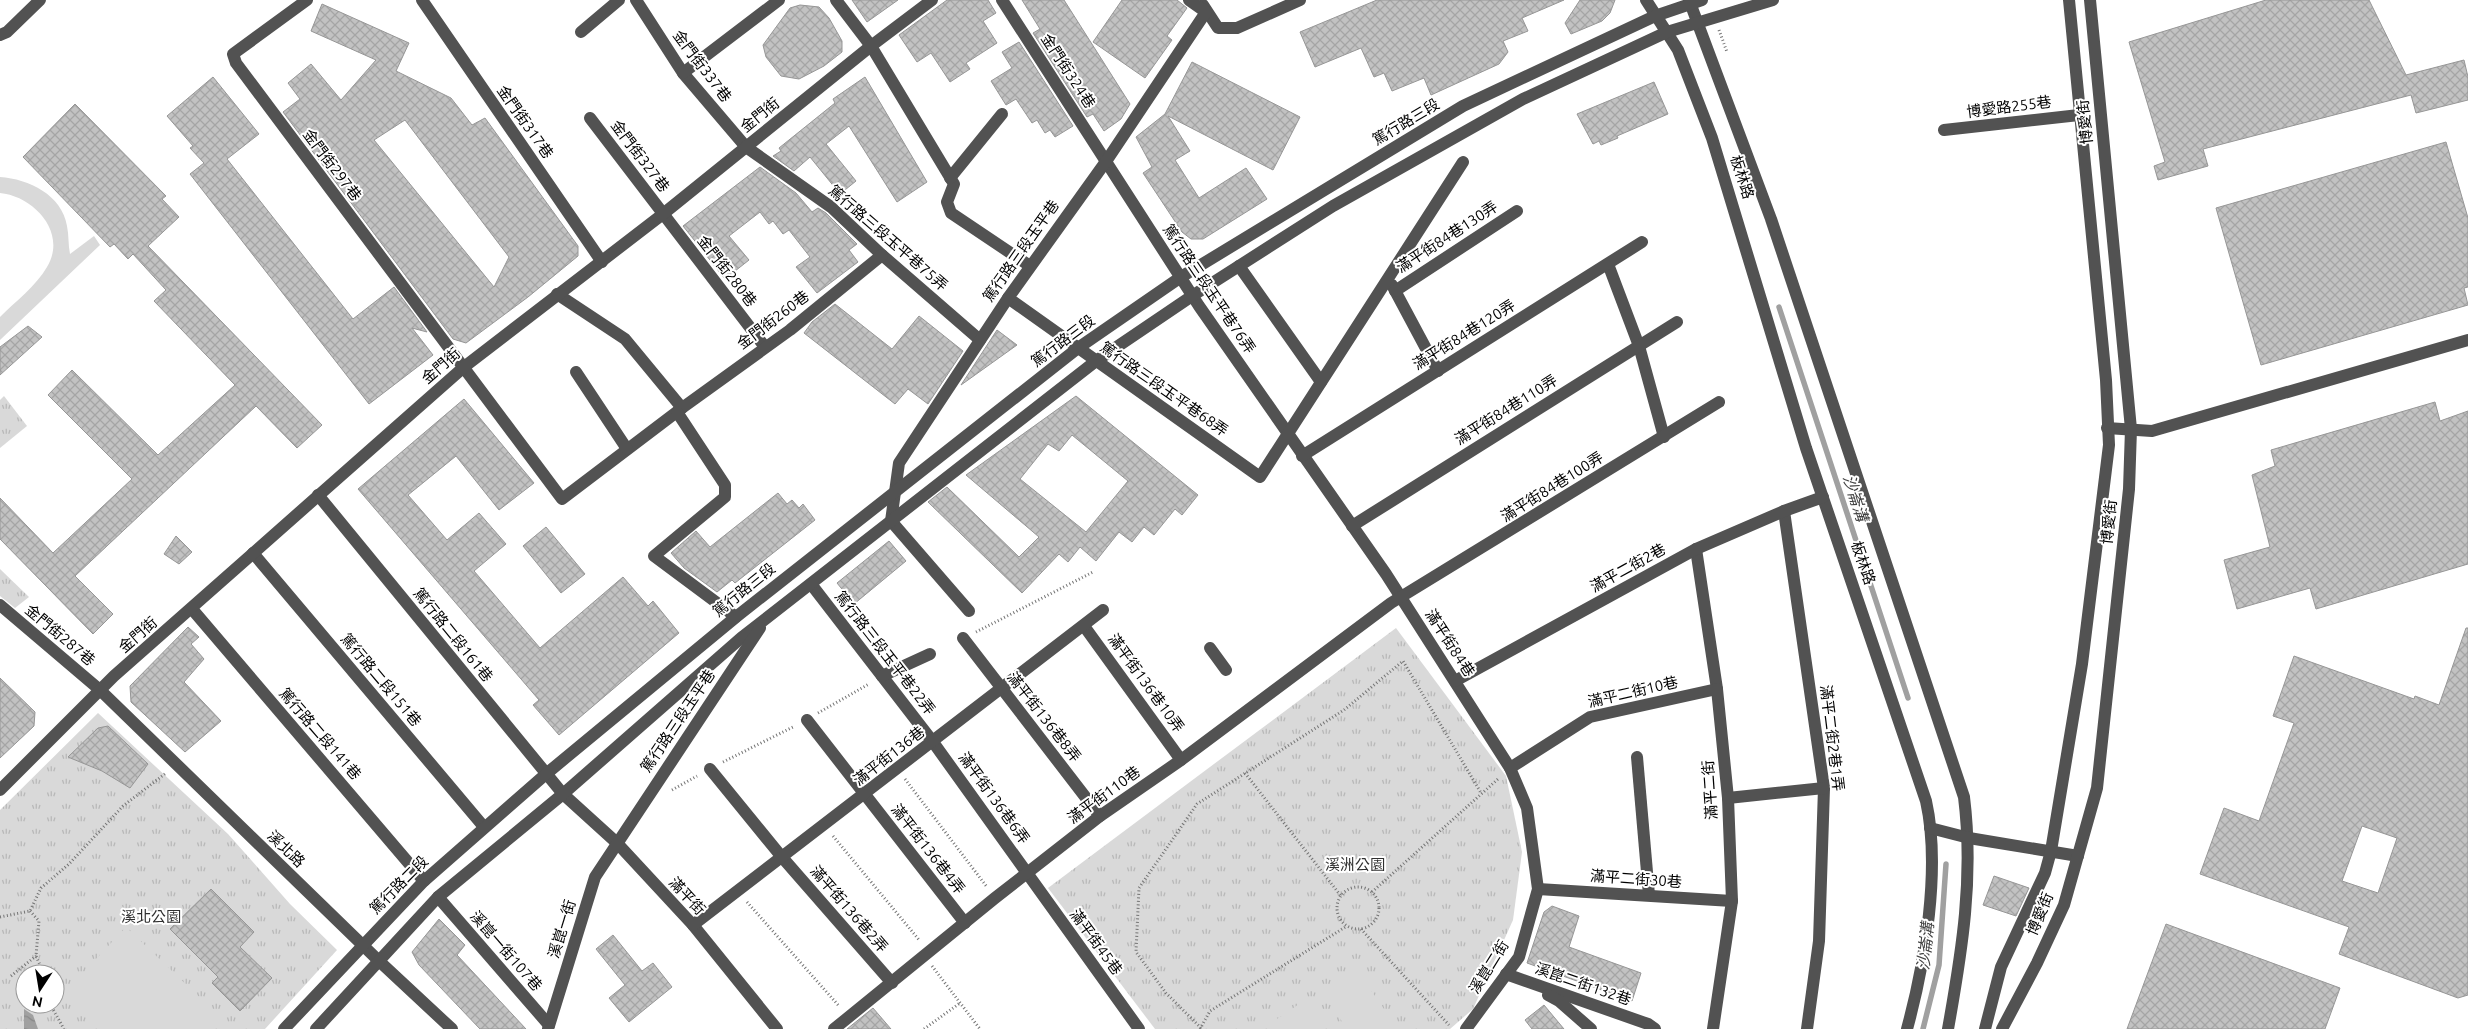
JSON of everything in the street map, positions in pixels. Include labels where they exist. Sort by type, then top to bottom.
[{"type":"street","points":[[0,35],[7,32],[40,0]]},
{"type":"street","name":"金門街297巷","points":[[307,0],[233,54],[236,64],[464,367]]},
{"type":"street","name":"金門街317巷","points":[[422,0],[602,262]]},
{"type":"street","points":[[581,32],[619,0]]},
{"type":"street","name":"金門街337巷","points":[[636,0],[683,73],[746,147]]},
{"type":"street","points":[[683,73],[779,0]]},
{"type":"street","points":[[836,0],[871,46],[952,182]]},
{"type":"street","name":"金門街","points":[[0,790],[100,690],[464,367],[557,294],[602,262],[871,46],[932,0]]},
{"type":"street","name":"金門街324巷","points":[[1002,0],[1107,160]]},
{"type":"street","points":[[1189,0],[1206,12]]},
{"type":"street","points":[[1200,0],[1218,28],[1237,28],[1300,0]]},
{"type":"street","name":"板林路","points":[[1646,0],[1678,50],[1712,138],[1806,448],[1926,801],[1930,828],[1930,895],[1916,995],[1907,1029]]},
{"type":"street","points":[[316,1029],[438,897],[563,794],[767,617],[1096,361],[1192,296],[1333,206],[1523,98],[1667,32],[1773,0]]},
{"type":"street","name":"博愛街","points":[[1985,1029],[2001,967],[2045,873],[2051,851],[2082,664],[2109,444],[2106,380],[2069,0]]},
{"type":"street","name":"博愛街","points":[[2002,1029],[2037,963],[2064,906],[2097,788],[2129,489],[2131,429],[2090,0]]},
{"type":"street","name":"板林路","points":[[1694,1],[1698,23],[1771,219],[1897,591],[1964,797],[1969,838]]},
{"type":"street","name":"篤行路三段","points":[[546,774],[736,617],[1078,348],[1181,277],[1463,106],[1655,16],[1694,1]]},
{"type":"street","name":"篤行路三段玉平巷","points":[[891,520],[899,463],[1008,298],[1107,160],[1206,12]]},
{"type":"street","points":[[1002,114],[952,182],[947,202],[951,213],[1030,266]]},
{"type":"street","name":"博愛路255巷","points":[[1944,130],[2079,115]]},
{"type":"street","name":"金門街327巷","points":[[590,118],[663,214]]},
{"type":"street","name":"篤行路三段玉平巷75弄","points":[[746,147],[831,207],[882,255],[980,340]]},
{"type":"street","name":"篤行路三段玉平巷76弄","points":[[1107,160],[1192,296],[1287,434]]},
{"type":"street","points":[[1287,434],[1463,162]]},
{"type":"street","name":"滿平街84巷130弄","points":[[1395,291],[1518,211]]},
{"type":"street","name":"金門街280巷","points":[[663,214],[765,347]]},
{"type":"street","name":"滿平街84巷120弄","points":[[1302,456],[1642,242]]},
{"type":"street","name":"金門街260巷","points":[[464,367],[562,499],[679,410],[790,330],[882,255]]},
{"type":"street","points":[[1608,264],[1639,346],[1664,437]]},
{"type":"street","points":[[1239,266],[1321,382]]},
{"type":"street","name":"滿平街84巷130弄","points":[[1388,278],[1438,371]]},
{"type":"street","points":[[557,294],[625,339],[679,410],[725,485],[725,497],[654,556],[736,617]]},
{"type":"street","name":"篤行路三段玉平巷68弄","points":[[1008,298],[1260,477],[1287,434]]},
{"type":"street","name":"滿平街84巷110弄","points":[[1352,526],[1677,322]]},
{"type":"street","points":[[2107,428],[2152,431],[2468,340]]},
{"type":"street","points":[[576,372],[627,449]]},
{"type":"street","name":"滿平街84巷100弄","points":[[1402,598],[1719,402]]},
{"type":"street","name":"滿平街84巷","points":[[1287,434],[1402,598],[1510,768],[1527,808],[1538,889]]},
{"type":"street","name":"篤行路二段161巷","points":[[318,495],[563,794]]},
{"type":"street","name":"滿平二街2巷","points":[[1455,681],[1696,549],[1784,511],[1823,497]]},
{"type":"street","name":"滿平二街2巷1弄","points":[[1784,511],[1824,788],[1819,941],[1808,1029]]},
{"type":"street","points":[[891,520],[970,611]]},
{"type":"street","name":"滿平二街","points":[[1696,549],[1717,690],[1728,798],[1732,901],[1712,1029]]},
{"type":"street","name":"篤行路二段151巷","points":[[254,553],[484,827]]},
{"type":"street","name":"篤行路三段玉平巷22弄","points":[[811,584],[934,742]]},
{"type":"street","name":"滿平街110巷","points":[[834,1029],[995,898],[1100,816],[1181,760],[1391,603],[1402,598]]},
{"type":"street","name":"金門街287巷","points":[[0,605],[100,690]]},
{"type":"street","name":"篤行路二段141巷","points":[[192,609],[424,881]]},
{"type":"street","name":"滿平街136巷","points":[[693,925],[781,856],[934,742],[1103,610]]},
{"type":"street","name":"篤行路三段玉平巷","points":[[617,843],[767,617]]},
{"type":"street","name":"滿平街136巷10弄","points":[[1084,626],[1181,760]]},
{"type":"street","name":"滿平街136巷8弄","points":[[964,638],[1100,816]]},
{"type":"street","points":[[1210,648],[1226,670]]},
{"type":"street","points":[[882,676],[930,654]]},
{"type":"street","name":"溪北路","points":[[100,690],[362,946],[452,1029]]},
{"type":"street","name":"滿平二街10巷","points":[[1510,768],[1590,717],[1717,690]]},
{"type":"street","name":"滿平街136巷4弄","points":[[807,720],[966,923]]},
{"type":"street","name":"滿平街136巷6弄","points":[[934,742],[1027,873]]},
{"type":"street","points":[[1637,757],[1649,895]]},
{"type":"street","name":"滿平街136巷2弄","points":[[710,769],[781,856],[892,983]]},
{"type":"street","name":"篤行路二段","points":[[284,1029],[424,881],[546,774]]},
{"type":"street","points":[[1728,798],[1824,788]]},
{"type":"street","name":"滿平街","points":[[563,794],[617,843],[693,925],[777,1029]]},
{"type":"street","points":[[1930,828],[1969,838],[2078,856]]},
{"type":"street","points":[[1948,1029],[1962,948],[1969,838]]},
{"type":"street","name":"溪崑一街","points":[[548,1027],[595,877],[617,843]]},
{"type":"street","name":"滿平街45巷","points":[[1027,873],[1139,1029]]},
{"type":"street","name":"滿平二街30巷","points":[[1538,889],[1732,901]]},
{"type":"street","name":"溪崑二街","points":[[1466,1029],[1519,957],[1538,889]]},
{"type":"street","name":"溪崑一街107巷","points":[[438,897],[548,1027]]},
{"type":"street","points":[[1506,974],[1559,1000],[1591,1029]]},
{"type":"street","name":"溪崑二街132巷","points":[[1506,974],[1652,1027]]},
{"type":"path","points":[[964,638],[1093,572]]},
{"type":"path","points":[[1347,926],[1210,1011],[1200,1028],[1166,993],[1136,952],[1139,888],[1197,804],[1344,710],[1404,661],[1481,793]]},
{"type":"path","points":[[667,792],[807,720],[882,676]]},
{"type":"path","points":[[30,912],[42,888],[69,864],[123,806],[177,766]]},
{"type":"path","points":[[897,770],[995,898]]},
{"type":"path","points":[[1245,772],[1341,896]]},
{"type":"path","points":[[1372,892],[1499,778]]},
{"type":"path","points":[[824,825],[927,955],[980,1029]]},
{"type":"path","points":[[1361,929],[1373,923],[1377,918],[1379,904],[1372,892],[1366,888],[1352,888],[1341,896],[1338,902],[1338,916],[1347,926],[1361,929],[1449,1025]]},
{"type":"path","points":[[736,891],[849,1018]]},
{"type":"path","points":[[0,917],[30,912]]},
{"type":"path","points":[[30,912],[39,921],[36,956],[40,964]]},
{"type":"path","points":[[11,976],[36,956]]},
{"type":"path","points":[[924,1029],[960,1003]]},
{"type":"path","points":[[56,1014],[64,1029]]},
{"type":"green space","points":[[0,177],[11,178],[33,185],[51,197],[64,215],[68,229],[70,254],[94,236],[100,245],[0,340],[0,317],[32,287],[47,267],[52,254],[53,241],[50,229],[44,218],[35,209],[24,201],[0,193]]},
{"type":"green space","points":[[4,396],[27,426],[0,448],[0,400]]},
{"type":"green space","points":[[0,569],[29,597],[15,608],[0,596]]},
{"type":"green space","name":"溪洲公園","points":[[1396,628],[1506,776],[1522,852],[1513,920],[1473,1009],[1450,1029],[1155,1029],[1048,888]]},
{"type":"green space","name":"溪北公園","points":[[98,713],[228,834],[290,904],[337,950],[265,1029],[0,1029],[0,810]]},
{"type":"green space","points":[[126,927],[219,1016],[206,1029],[107,1029],[66,991]]},
{"type":"green space","points":[[1355,967],[1397,1028],[1347,1029],[1321,990]]},
{"type":"green space","points":[[1305,1000],[1325,1029],[1275,1029],[1271,1023]]},
{"type":"water","points":[[24,1014],[32,1014],[38,1029],[24,1029]]},
{"type":"building","points":[[852,0],[898,0],[867,22]]},
{"type":"building","points":[[947,0],[988,0],[996,13],[983,21],[997,43],[966,63],[970,69],[950,82],[931,53],[917,62],[899,35]]},
{"type":"building","points":[[1022,0],[1064,0],[1130,104],[1121,119],[1104,131],[1093,114],[1087,117],[1033,33],[1040,29]]},
{"type":"building","points":[[1122,0],[1177,0],[1187,8],[1167,36],[1172,40],[1145,78],[1093,42]]},
{"type":"building","points":[[1377,0],[1564,0],[1522,18],[1528,31],[1503,41],[1508,52],[1499,64],[1431,95],[1424,78],[1392,91],[1384,73],[1374,77],[1361,48],[1315,67],[1300,32]]},
{"type":"building","points":[[1580,0],[1615,0],[1610,13],[1602,21],[1571,34],[1565,23]]},
{"type":"building","points":[[2266,0],[2369,0],[2406,75],[2464,60],[2468,77],[2468,100],[2416,113],[2411,95],[2203,149],[2208,166],[2158,180],[2154,166],[2165,162],[2129,42]]},
{"type":"building","points":[[322,4],[409,43],[396,71],[451,98],[472,125],[485,118],[578,246],[578,256],[528,297],[466,343],[453,339],[283,112],[300,99],[288,83],[311,64],[341,100],[376,60],[311,31]],"holes":[[[405,120],[509,257],[494,287],[374,140]]]},
{"type":"building","points":[[800,5],[819,7],[829,18],[842,41],[842,52],[824,66],[799,79],[781,76],[766,57],[763,45],[790,8]]},
{"type":"building","points":[[1019,42],[1073,126],[1055,137],[1050,130],[1045,133],[1037,120],[1032,123],[1016,99],[1006,105],[991,81],[1012,68],[1002,52]]},
{"type":"building","points":[[1192,62],[1300,117],[1273,170],[1168,116],[1190,151],[1175,160],[1199,198],[1246,168],[1267,199],[1203,239],[1191,239],[1182,232],[1143,173],[1152,167],[1136,137],[1165,114]]},
{"type":"building","points":[[213,77],[259,134],[227,159],[353,319],[394,287],[427,332],[412,328],[433,355],[369,404],[190,174],[204,163],[190,148],[193,146],[167,116]]},
{"type":"building","points":[[865,77],[927,182],[897,202],[849,126],[826,144],[856,181],[840,194],[810,157],[794,171],[773,156],[781,151],[779,148],[835,103],[833,99]]},
{"type":"building","points":[[1654,82],[1668,114],[1601,145],[1599,141],[1593,144],[1577,114]]},
{"type":"building","points":[[75,104],[166,196],[162,199],[179,217],[148,246],[322,425],[297,448],[256,406],[75,576],[113,614],[93,634],[0,539],[0,498],[53,553],[132,479],[48,395],[72,370],[158,455],[235,385],[154,301],[166,290],[133,254],[128,259],[114,244],[110,247],[23,157]]},
{"type":"building","points":[[2446,142],[2468,218],[2468,287],[2464,288],[2468,305],[2261,365],[2216,208]]},
{"type":"building","points":[[760,167],[796,193],[812,212],[818,208],[826,213],[857,244],[849,250],[858,262],[817,293],[796,267],[810,257],[789,230],[783,234],[773,221],[769,224],[760,212],[729,236],[749,260],[725,279],[683,226]]},
{"type":"building","points":[[835,304],[892,349],[919,316],[963,351],[928,404],[908,389],[895,404],[804,333],[812,322]]},
{"type":"building","points":[[28,326],[42,337],[0,375],[0,347]]},
{"type":"building","points":[[997,330],[1017,345],[961,385]]},
{"type":"building","points":[[1076,396],[1198,495],[1182,515],[1175,509],[1154,535],[1144,527],[1132,542],[1119,532],[1096,561],[1080,547],[1068,562],[1059,554],[1022,593],[928,502],[947,487],[1019,557],[1039,537],[966,475]],"holes":[[[1072,435],[1128,481],[1086,532],[1020,479],[1048,444],[1059,451]]]},
{"type":"building","points":[[464,399],[534,483],[499,510],[456,456],[408,495],[447,540],[479,513],[506,544],[474,571],[540,648],[623,577],[648,606],[653,601],[679,633],[559,735],[533,705],[539,700],[358,489]]},
{"type":"building","points":[[2435,402],[2440,421],[2468,411],[2468,564],[2316,609],[2310,588],[2237,609],[2224,560],[2270,547],[2252,475],[2275,466],[2271,450]]},
{"type":"building","points":[[778,493],[787,504],[792,500],[799,508],[803,504],[815,520],[735,583],[732,580],[717,592],[684,568],[671,553],[696,531],[710,547]]},
{"type":"building","points":[[546,527],[585,574],[561,593],[523,546]]},
{"type":"building","points":[[176,536],[192,552],[179,564],[164,554]]},
{"type":"building","points":[[889,541],[906,561],[854,604],[837,583]]},
{"type":"building","points":[[188,627],[199,637],[191,644],[204,659],[184,682],[221,721],[185,752],[131,702],[130,686]]},
{"type":"building","points":[[2466,628],[2468,628],[2468,995],[2458,998],[2339,954],[2349,927],[2200,874],[2224,808],[2259,821],[2294,723],[2273,716],[2294,656],[2414,699],[2415,696],[2439,705]],"holes":[[[2362,826],[2397,838],[2378,893],[2342,881]]]},
{"type":"building","points":[[0,678],[35,712],[34,726],[0,758]]},
{"type":"building","points":[[108,726],[148,764],[130,788],[102,771],[68,757],[98,728]]},
{"type":"building","points":[[1994,876],[2029,888],[2016,916],[1983,905]]},
{"type":"building","points":[[211,889],[254,932],[240,947],[272,978],[240,1011],[212,983],[218,977],[170,929]]},
{"type":"building","points":[[1552,906],[1579,916],[1569,947],[1641,973],[1632,1001],[1527,963],[1544,912]]},
{"type":"building","points":[[439,919],[465,945],[457,955],[526,1029],[480,1029],[419,965],[412,952]]},
{"type":"building","points":[[2166,924],[2340,988],[2325,1029],[2127,1029]]},
{"type":"building","points":[[613,935],[642,971],[653,963],[672,987],[629,1022],[609,998],[625,985],[596,949]]},
{"type":"building","points":[[1544,1005],[1564,1029],[1532,1029],[1525,1020]]},
{"type":"building","points":[[873,1008],[891,1029],[847,1029]]},
{"type":"waterway","name":"沙崙溝","points":[[1779,307],[1908,698]]},
{"type":"waterway","name":"沙崙溝","points":[[1923,1029],[1939,965],[1946,864]]}]
